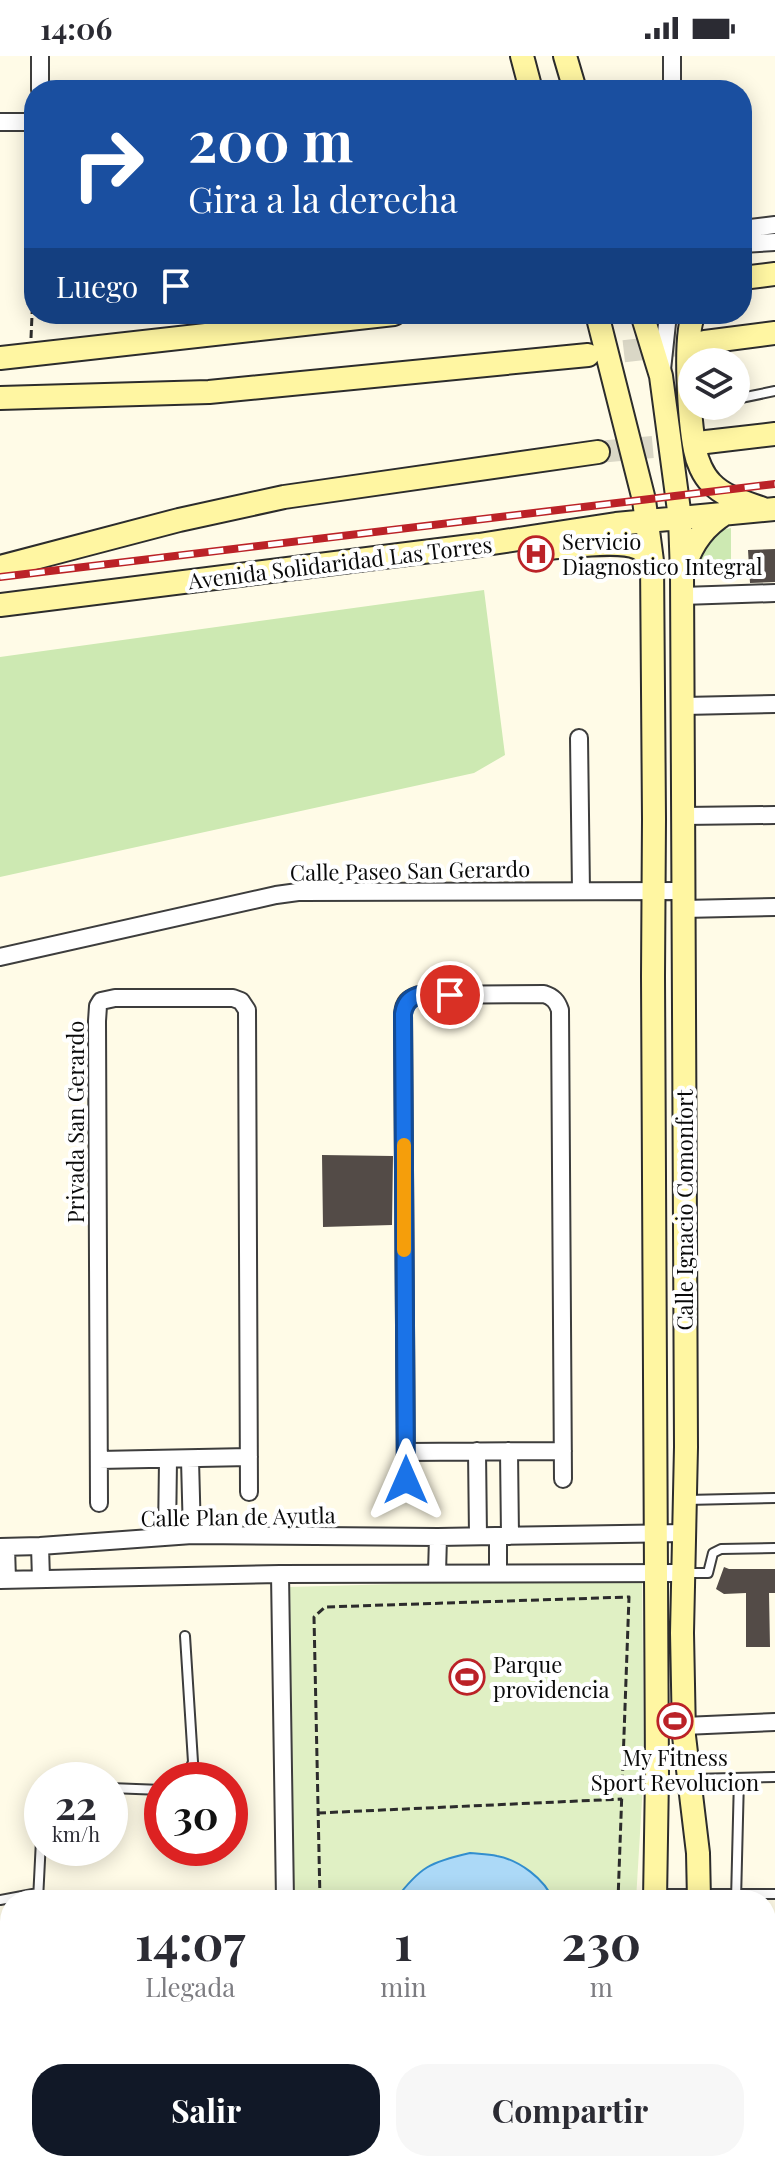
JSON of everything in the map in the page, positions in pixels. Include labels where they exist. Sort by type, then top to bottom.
[{"type":"main road","points":[[522,56],[528,80]]},
{"type":"main road","points":[[565,56],[572,80]]},
{"type":"main road","points":[[752,277],[775,274]]},
{"type":"main road","points":[[0,358],[305,324]]},
{"type":"main road","name":"Calle Ignacio Comonfort","points":[[600,324],[644,500],[652,561],[656,1890]]},
{"type":"main road","name":"Calle Ignacio Comonfort","points":[[645,324],[661,376],[680,518],[684,706],[685,1533],[682,1633],[684,1726],[698,1853],[699,1890]]},
{"type":"main road","points":[[690,348],[691,324]]},
{"type":"main road","points":[[705,342],[775,333]]},
{"type":"main road","points":[[0,398],[209,392],[588,355]]},
{"type":"main road","points":[[694,420],[695,451],[710,483],[725,494],[771,510]]},
{"type":"main road","points":[[706,442],[775,434]]},
{"type":"main road","points":[[0,567],[284,497],[598,452]]},
{"type":"main road","name":"Avenida Solidaridad Las Torres","points":[[0,605],[648,521],[771,510]]},
{"type":"main road","points":[[682,585],[690,550],[696,540],[712,522],[726,513]]},
{"type":"main road","points":[[479,545],[511,548],[633,546],[643,550],[652,561]]},
{"type":"street","points":[[40,56],[40,80]]},
{"type":"street","points":[[672,56],[672,80]]},
{"type":"street","points":[[0,122],[24,122]]},
{"type":"street","points":[[752,228],[775,225]]},
{"type":"street","points":[[752,243],[775,242]]},
{"type":"street","points":[[661,376],[667,324]]},
{"type":"street","points":[[682,585],[775,593]]},
{"type":"street","points":[[684,706],[775,704]]},
{"type":"street","points":[[579,738],[581,891]]},
{"type":"street","points":[[683,816],[775,815]]},
{"type":"street","name":"Calle Paseo San Gerardo","points":[[0,957],[298,892],[655,892],[683,900],[775,907]]},
{"type":"street","points":[[406,1480],[405,1003],[419,995],[544,994],[554,998],[560,1010],[563,1479]]},
{"type":"street","name":"Privada San Gerardo","points":[[99,1503],[97,1021],[101,1001],[115,998],[233,998],[241,1001],[247,1010],[249,1492]]},
{"type":"street","points":[[477,1451],[478,1536]]},
{"type":"street","points":[[498,1573],[504,1536],[509,1451]]},
{"type":"street","points":[[406,1452],[563,1451]]},
{"type":"street","points":[[99,1460],[249,1457]]},
{"type":"street","points":[[167,1536],[168,1460]]},
{"type":"street","points":[[190,1460],[192,1535]]},
{"type":"street","name":"Calle Plan de Ayutla","points":[[683,1573],[280,1574],[3,1580],[3,1547],[192,1535],[438,1537],[685,1533]]},
{"type":"street","points":[[437,1573],[438,1537]]},
{"type":"street","points":[[40,1546],[41,1579]]},
{"type":"street","points":[[280,1574],[285,1890]]},
{"type":"street","points":[[684,1726],[775,1722]]},
{"type":"lane","points":[[750,396],[775,391]]},
{"type":"lane","points":[[666,411],[678,409]]},
{"type":"lane","points":[[685,1500],[775,1498]]},
{"type":"lane","points":[[683,1573],[708,1573],[713,1553],[721,1549],[775,1548]]},
{"type":"lane","points":[[185,1636],[193,1762]]},
{"type":"lane","points":[[690,1779],[775,1777]]},
{"type":"lane","points":[[736,1890],[739,1778]]},
{"type":"lane","points":[[38,1890],[40,1866]]},
{"type":"path","points":[[30,355],[31,324]]},
{"type":"path","points":[[320,1890],[314,1617],[325,1607],[629,1597],[618,1890]]},
{"type":"path","points":[[318,1813],[622,1799]]},
{"type":"green space","points":[[731,528],[731,574],[698,576],[698,547],[710,532]]},
{"type":"green space","points":[[484,590],[505,755],[474,773],[0,877],[0,657]]},
{"type":"green space","name":"Parque providencia","points":[[642,1577],[644,1767],[637,1890],[294,1890],[290,1587]]},
{"type":"water","points":[[470,1853],[505,1858],[538,1878],[548,1890],[404,1890],[419,1873],[445,1860]]},
{"type":"building","points":[[775,549],[775,582],[750,583],[748,550]]},
{"type":"building","points":[[322,1155],[393,1156],[392,1225],[323,1227]]},
{"type":"building","points":[[724,1567],[775,1569],[775,1593],[769,1593],[770,1647],[746,1647],[746,1593],[724,1594],[716,1589]]},
{"type":"tunnel","points":[[591,355],[705,342]]},
{"type":"tunnel","points":[[598,452],[706,442]]},
{"type":"railway","points":[[0,577],[775,484]]},
{"type":"slow traffic","points":[[404,1145],[404,1250]]},
{"type":"place","name":"Servicio Diagnostico Integral","points":[[536,554]]},
{"type":"place","name":"Parque providencia","points":[[467,1677]]},
{"type":"place","name":"My Fitness Sport Revolucion","points":[[675,1721]]},
{"type":"route","points":[[406,1480],[403,1014],[405,1003],[410,998],[450,995]]}]
